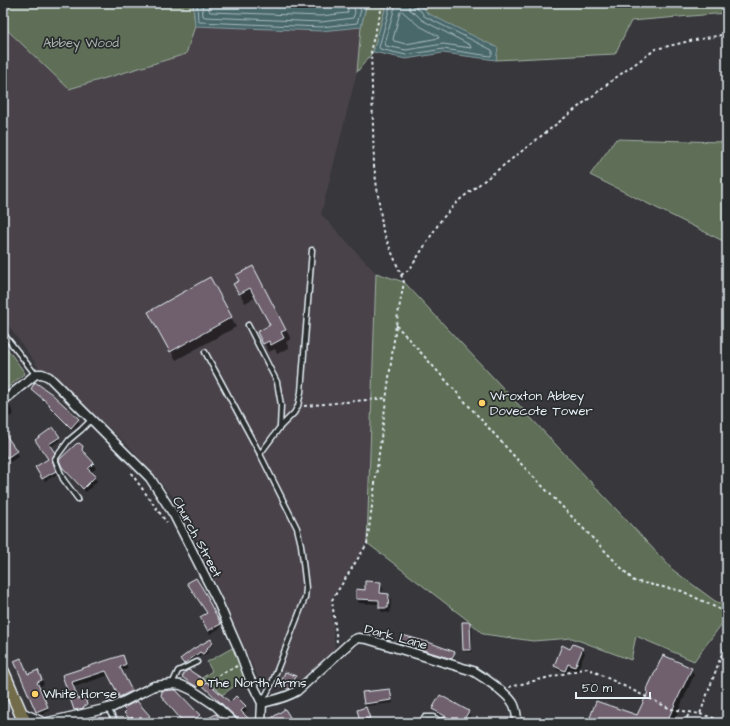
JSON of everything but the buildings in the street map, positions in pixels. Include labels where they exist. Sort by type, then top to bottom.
[{"type":"main road","points":[[3,672],[23,718]]},
{"type":"street","points":[[3,401],[36,374]]},
{"type":"street","name":"Church Street","points":[[36,374],[42,374],[49,377],[150,478],[174,515],[214,594],[249,677],[262,703]]},
{"type":"street","name":"Dark Lane","points":[[262,703],[290,695],[353,640],[358,638],[367,639],[473,672],[484,678],[514,704],[517,723]]},
{"type":"street","points":[[23,718],[44,723],[113,707],[154,686],[172,684],[181,685],[192,690],[216,706],[234,723]]},
{"type":"street","points":[[261,723],[262,703]]},
{"type":"lane","points":[[260,454],[280,427],[294,413],[298,406],[301,392],[312,250]]},
{"type":"lane","points":[[248,325],[277,382],[280,405],[280,427]]},
{"type":"lane","points":[[3,333],[36,374]]},
{"type":"lane","points":[[205,352],[260,454],[297,528],[306,588],[306,598],[272,684],[262,703]]},
{"type":"lane","points":[[78,499],[63,479],[55,459],[69,440],[82,430],[91,420]]},
{"type":"lane","points":[[172,684],[178,671],[197,662]]},
{"type":"lane","points":[[108,708],[115,720]]},
{"type":"lane","points":[[420,723],[425,717],[433,717],[439,721],[445,720]]},
{"type":"path","points":[[338,653],[332,600],[367,544],[396,325],[404,282],[383,231],[374,166],[371,48],[383,3]]},
{"type":"path","points":[[401,275],[410,269],[441,220],[458,201],[618,76],[656,49],[727,34]]},
{"type":"path","points":[[396,325],[523,466],[634,581],[682,591],[727,613]]},
{"type":"path","points":[[298,406],[387,398]]},
{"type":"path","points":[[130,472],[170,527]]},
{"type":"path","points":[[700,714],[727,640]]},
{"type":"path","points":[[213,678],[244,663]]},
{"type":"path","points":[[498,689],[587,668],[671,709],[700,714],[727,722]]},
{"type":"path","points":[[684,723],[690,712]]},
{"type":"shaded area","points":[[3,26],[70,89],[186,54],[195,26],[321,31],[361,27],[357,72],[321,214],[376,273],[367,543],[331,600],[335,652],[290,690],[258,678],[195,536],[179,504],[127,444],[38,367],[3,318]]},
{"type":"green space","name":"Abbey Wood","points":[[3,3],[193,3],[195,26],[186,54],[69,89],[3,26]]},
{"type":"green space","points":[[357,3],[387,3],[373,52],[357,72],[361,27],[366,7]]},
{"type":"green space","points":[[412,3],[727,3],[727,13],[631,21],[615,54],[496,60],[497,48],[426,13],[424,8]]},
{"type":"green space","points":[[616,139],[723,142],[727,144],[727,243],[590,175]]},
{"type":"green space","points":[[376,273],[404,282],[673,570],[715,601],[727,606],[727,617],[694,661],[636,636],[631,660],[572,638],[533,641],[483,634],[470,622],[367,543]]},
{"type":"green space","points":[[3,343],[25,373],[3,392]]},
{"type":"green space","points":[[234,647],[246,678],[222,695],[216,688],[202,678],[212,671],[207,662]]},
{"type":"water","points":[[193,3],[357,3],[366,6],[361,27],[321,31],[195,26]]},
{"type":"water","points":[[387,3],[412,3],[424,8],[427,13],[498,48],[496,60],[443,53],[406,59],[373,52]]},
{"type":"place","name":"Wroxton Abbey Dovecote Tower","points":[[482,403]]},
{"type":"place","name":"The North Arms","points":[[200,683]]},
{"type":"place","name":"White Horse","points":[[35,694]]}]
